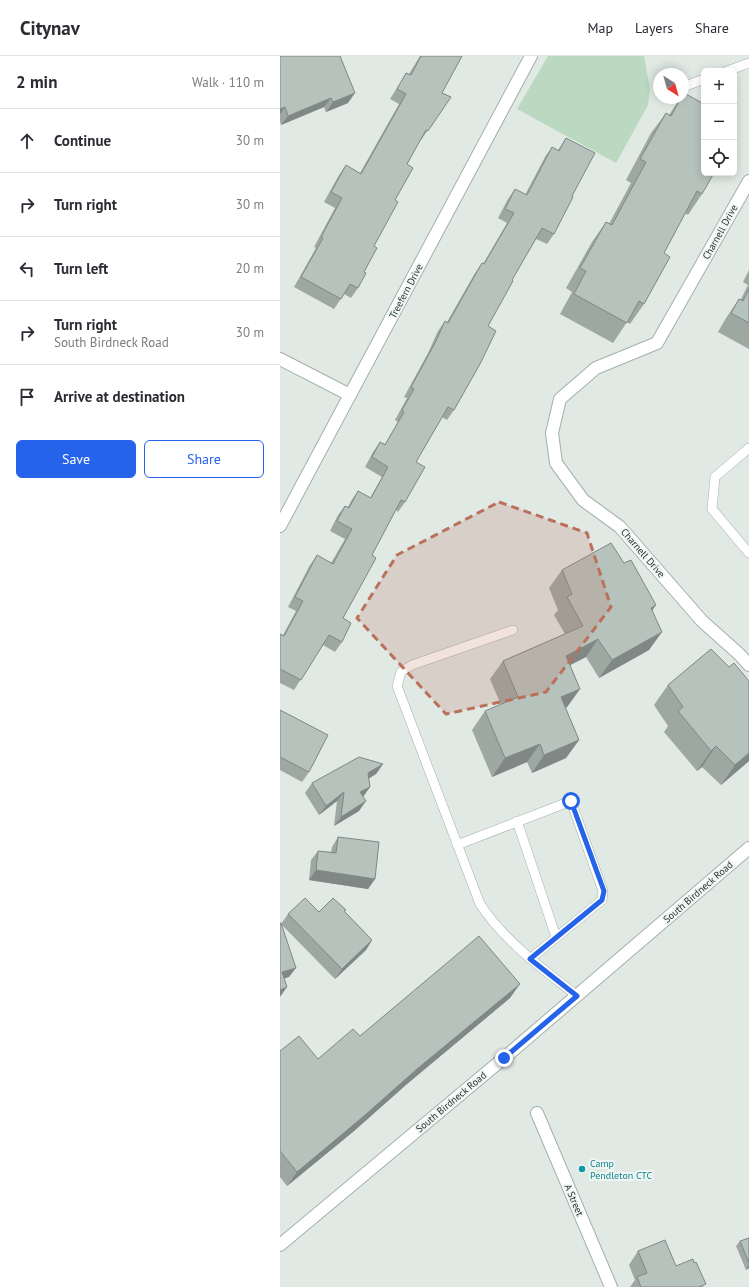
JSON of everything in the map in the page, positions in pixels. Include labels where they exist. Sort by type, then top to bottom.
[{"type":"street","name":"Treefern Drive","points":[[280,526],[531,56]]},
{"type":"street","name":"Charnell Drive","points":[[749,181],[658,343],[596,368],[560,399],[552,433],[556,462],[582,500],[620,527],[702,620],[749,665]]},
{"type":"street","points":[[280,359],[350,395]]},
{"type":"street","name":"South Birdneck Road","points":[[280,1245],[577,996],[749,848]]},
{"type":"street","name":"A Street","points":[[537,1114],[607,1286]]},
{"type":"lane","points":[[735,68],[749,63]]},
{"type":"lane","points":[[689,85],[701,80]]},
{"type":"lane","points":[[749,448],[715,477],[712,509],[749,553]]},
{"type":"lane","points":[[513,630],[412,665],[401,672],[398,686],[480,904],[491,922],[530,959],[577,996]]},
{"type":"lane","points":[[457,845],[571,801],[604,891],[602,900],[530,959]]},
{"type":"lane","points":[[517,822],[556,937]]},
{"type":"highlighted area","points":[[499,502],[587,533],[611,607],[546,692],[446,714],[357,618],[397,555]]},
{"type":"green space","points":[[548,56],[644,56],[650,89],[648,105],[616,163],[517,109]]},
{"type":"building","points":[[280,56],[340,56],[355,93],[333,102],[331,98],[288,116],[285,107],[280,109]]},
{"type":"building","points":[[421,56],[462,56],[442,93],[451,97],[428,131],[426,130],[407,164],[413,168],[395,200],[398,202],[374,246],[377,248],[364,272],[366,273],[358,288],[350,284],[341,299],[301,277],[323,238],[321,237],[342,198],[331,192],[346,165],[361,174],[406,94],[397,89],[406,73],[411,75]]},
{"type":"building","points":[[689,96],[701,102],[701,176],[712,176],[702,194],[697,191],[664,253],[670,257],[644,304],[639,301],[627,323],[574,294],[586,271],[580,268],[606,222],[612,225],[646,162],[640,159],[666,113],[671,116],[678,104],[689,104]]},
{"type":"building","points":[[566,138],[595,153],[554,234],[542,228],[488,326],[496,331],[480,364],[454,410],[448,407],[416,462],[425,467],[405,502],[401,500],[372,555],[376,558],[343,618],[351,623],[342,642],[329,635],[301,680],[280,669],[280,634],[284,636],[303,601],[295,597],[317,555],[333,564],[352,529],[337,521],[345,506],[349,508],[358,491],[371,498],[388,467],[372,457],[380,442],[385,445],[404,412],[402,410],[414,389],[411,387],[445,321],[448,323],[482,263],[484,264],[514,213],[505,209],[515,189],[527,195],[552,147],[559,151]]},
{"type":"building","points":[[749,289],[749,323],[731,313],[739,299],[743,301]]},
{"type":"building","points":[[611,543],[624,563],[631,560],[656,605],[651,608],[662,632],[612,660],[598,639],[566,656],[580,689],[561,697],[579,740],[544,755],[540,744],[505,758],[485,711],[518,697],[503,661],[583,626],[567,597],[572,594],[562,570]]},
{"type":"building","points":[[711,649],[729,667],[734,663],[749,681],[749,753],[735,765],[716,746],[711,751],[678,711],[683,707],[668,685]]},
{"type":"building","points":[[280,710],[328,735],[309,772],[280,757]]},
{"type":"building","points":[[359,757],[383,764],[368,773],[370,787],[360,792],[366,801],[341,817],[344,792],[326,806],[312,783]]},
{"type":"building","points":[[338,837],[379,842],[375,879],[316,870],[318,851],[336,853]]},
{"type":"building","points":[[305,898],[319,912],[333,898],[346,910],[344,911],[372,940],[342,969],[288,914]]},
{"type":"building","points":[[280,923],[296,968],[282,972],[287,987],[280,990]]},
{"type":"building","points":[[479,936],[520,984],[417,1069],[297,1172],[280,1151],[280,1051],[299,1036],[318,1059],[353,1029],[360,1036]]},
{"type":"building","points":[[749,1238],[749,1263],[740,1241]]},
{"type":"building","points":[[665,1240],[676,1266],[693,1259],[694,1263],[696,1262],[706,1284],[699,1287],[641,1287],[637,1277],[647,1273],[638,1251]]},
{"type":"place","name":"Camp Pendleton CTC","points":[[582,1169]]},
{"type":"route","points":[[504,1058],[577,996],[530,959],[602,900],[604,891],[571,801]]}]
